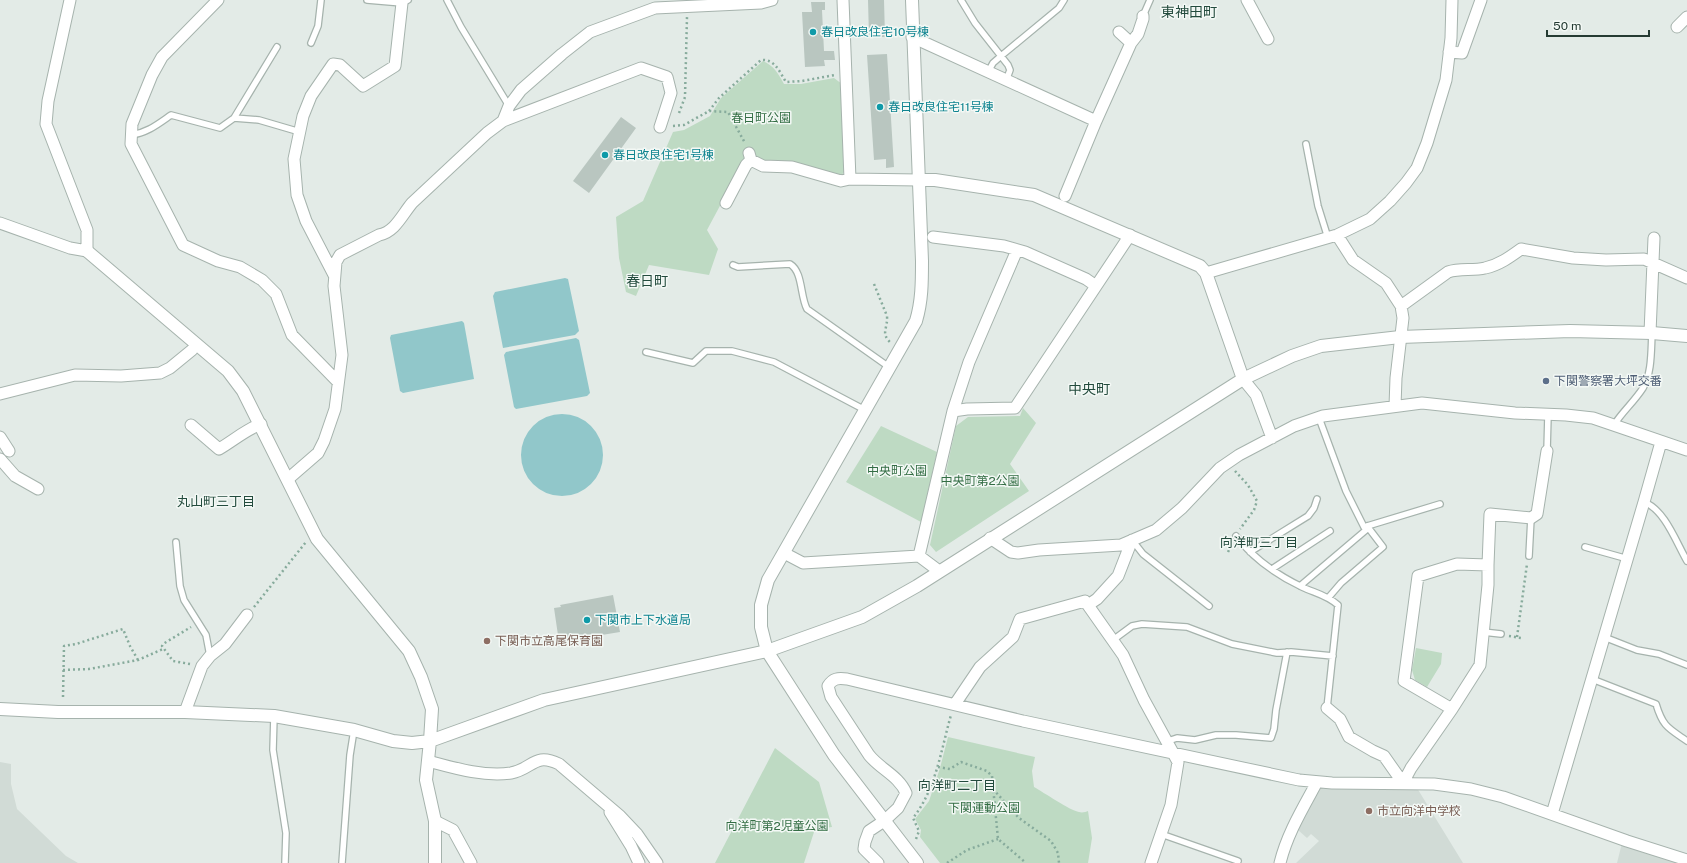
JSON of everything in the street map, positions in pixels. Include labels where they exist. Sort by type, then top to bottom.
[{"type":"street","points":[[70,0],[48,101],[46,124],[87,230],[87,251]]},
{"type":"street","points":[[218,0],[162,57],[152,75],[132,124],[131,144],[183,245],[218,261],[240,267],[262,280],[276,294],[292,335],[338,382]]},
{"type":"street","points":[[503,121],[509,106],[521,90],[532,79],[590,32],[655,8],[761,3],[772,0]]},
{"type":"street","points":[[843,0],[850,179]]},
{"type":"street","points":[[912,0],[912,37],[922,261],[922,295],[920,309],[916,321],[890,368],[768,580],[762,605],[761,626],[767,650],[834,755],[917,863]]},
{"type":"street","points":[[1247,0],[1268,39]]},
{"type":"street","points":[[1206,273],[1332,236],[1370,219],[1390,201],[1417,168],[1427,143],[1446,80],[1450,52],[1452,0]]},
{"type":"street","points":[[1450,52],[1462,53],[1481,0]]},
{"type":"street","points":[[335,276],[306,221],[298,195],[294,159],[303,116],[311,96],[333,64],[340,65],[363,86],[396,66],[405,2]]},
{"type":"street","points":[[1065,196],[1096,121],[1131,44],[1138,34],[1143,19],[1142,16]]},
{"type":"street","points":[[1677,27],[1687,17]]},
{"type":"street","points":[[1119,32],[1131,44]]},
{"type":"street","points":[[912,37],[1096,121]]},
{"type":"street","points":[[288,479],[318,453],[324,441],[335,409],[342,355],[334,286],[336,262],[340,255],[394,229],[402,214],[412,203],[487,133],[503,121],[641,68],[667,77],[671,93],[660,127]]},
{"type":"street","points":[[726,204],[750,156],[763,166],[792,167],[841,181],[850,179],[936,180],[1034,195],[1130,235],[1190,261],[1200,266],[1206,273],[1243,378],[1256,395],[1272,438]]},
{"type":"street","points":[[0,223],[70,248],[87,251],[228,370],[243,391],[317,539],[409,651],[421,677],[432,709],[426,780],[435,821],[435,863]]},
{"type":"street","points":[[953,412],[967,409],[1015,408],[1130,235]]},
{"type":"street","points":[[1332,236],[1353,260],[1386,283],[1401,306],[1403,318],[1396,378],[1396,406]]},
{"type":"street","points":[[933,237],[1025,252],[1079,276],[1096,286]]},
{"type":"street","points":[[1651,333],[1654,238]]},
{"type":"street","points":[[1401,306],[1448,272],[1498,265],[1521,249],[1573,258],[1644,260],[1687,278]]},
{"type":"street","points":[[919,556],[953,412],[969,362],[1017,250]]},
{"type":"street","points":[[0,709],[58,712],[184,712],[274,716],[354,730],[393,741],[412,743],[430,742],[544,700],[767,650],[862,617],[917,586],[1243,378],[1292,356],[1321,346],[1400,337],[1563,331],[1651,333],[1687,336]]},
{"type":"street","points":[[0,394],[75,375],[121,376],[160,373],[175,365],[192,350]]},
{"type":"street","points":[[990,538],[1011,552],[1018,553],[1039,550],[1121,546],[1156,530],[1182,508],[1220,468],[1294,426],[1319,418],[1396,406],[1422,403],[1515,413],[1566,415],[1593,418],[1687,450]]},
{"type":"street","points":[[191,425],[219,449],[250,428],[260,424]]},
{"type":"street","points":[[0,437],[9,451]]},
{"type":"street","points":[[1552,814],[1628,559],[1661,442]]},
{"type":"street","points":[[1403,783],[1411,768],[1452,709],[1480,665],[1488,565],[1490,514],[1531,518],[1537,514],[1547,452]]},
{"type":"street","points":[[0,459],[16,476],[38,489]]},
{"type":"street","points":[[1088,604],[1097,599],[1118,576],[1132,540]]},
{"type":"street","points":[[784,553],[803,562],[919,556],[939,571]]},
{"type":"street","points":[[1452,709],[1404,681],[1418,576],[1457,564],[1488,565]]},
{"type":"street","points":[[954,704],[980,667],[1012,637],[1020,619],[1085,601],[1114,640],[1123,655],[1144,700],[1168,741],[1178,762],[1171,805],[1151,863]]},
{"type":"street","points":[[184,712],[202,666],[210,656],[225,644],[247,615]]},
{"type":"street","points":[[878,863],[864,849],[869,831],[884,821],[898,808],[906,793],[899,781],[876,764],[869,756],[831,697],[828,686],[831,681],[837,678],[847,679],[1024,721],[1251,771],[1317,782],[1434,784],[1471,789],[1503,797],[1687,860]]},
{"type":"street","points":[[1327,708],[1340,719],[1349,737],[1384,756],[1403,783]]},
{"type":"street","points":[[428,762],[455,768],[509,773],[519,770],[538,760],[549,759],[559,764],[620,816],[637,834],[657,863]]},
{"type":"street","points":[[1280,863],[1284,846],[1292,828],[1317,782]]},
{"type":"street","points":[[603,801],[631,846],[639,863]]},
{"type":"street","points":[[435,821],[453,830],[471,863]]},
{"type":"lane","points":[[310,43],[318,26],[321,0]]},
{"type":"lane","points":[[367,0],[405,2]]},
{"type":"lane","points":[[447,0],[461,27],[509,106]]},
{"type":"lane","points":[[961,0],[975,23],[1010,70],[1006,81]]},
{"type":"lane","points":[[988,72],[993,63],[1000,56],[1058,8],[1064,0]]},
{"type":"lane","points":[[1142,16],[1150,0]]},
{"type":"lane","points":[[131,135],[141,134],[171,115],[220,128],[234,118],[277,47]]},
{"type":"lane","points":[[234,118],[259,120],[300,132]]},
{"type":"lane","points":[[1306,144],[1318,206],[1332,236]]},
{"type":"lane","points":[[733,265],[738,267],[790,264],[794,266],[807,309],[890,368]]},
{"type":"lane","points":[[1614,425],[1620,414],[1639,393],[1646,380],[1651,333]]},
{"type":"lane","points":[[646,352],[693,363],[703,353],[710,350],[732,351],[774,362],[865,410]]},
{"type":"lane","points":[[1547,452],[1548,415]]},
{"type":"lane","points":[[1319,418],[1346,491],[1365,526],[1383,547],[1341,583],[1329,598]]},
{"type":"lane","points":[[1250,552],[1308,516],[1314,508],[1317,499]]},
{"type":"lane","points":[[1644,502],[1651,504],[1660,513],[1687,561]]},
{"type":"lane","points":[[1365,526],[1440,504]]},
{"type":"lane","points":[[1529,556],[1531,518]]},
{"type":"lane","points":[[1300,586],[1366,530],[1365,526]]},
{"type":"lane","points":[[1272,569],[1330,531]]},
{"type":"lane","points":[[1236,536],[1250,552],[1272,569],[1300,586],[1329,598],[1338,605],[1327,708]]},
{"type":"lane","points":[[1132,540],[1143,554],[1209,606]]},
{"type":"lane","points":[[176,542],[180,586],[184,600],[206,635],[210,656]]},
{"type":"lane","points":[[1585,546],[1628,559]]},
{"type":"lane","points":[[1114,640],[1132,626],[1142,624],[1187,627],[1232,644],[1277,653],[1287,652],[1333,656]]},
{"type":"lane","points":[[1483,632],[1501,634]]},
{"type":"lane","points":[[1604,636],[1637,650],[1659,654],[1687,665]]},
{"type":"lane","points":[[1168,741],[1177,738],[1195,740],[1216,735],[1271,738],[1274,729],[1287,652]]},
{"type":"lane","points":[[1592,679],[1656,704],[1661,720],[1673,732],[1687,740]]},
{"type":"lane","points":[[274,716],[273,750],[286,833],[285,863]]},
{"type":"lane","points":[[342,863],[350,755],[354,730]]},
{"type":"lane","points":[[1161,834],[1238,861]]},
{"type":"path","points":[[685,96],[687,6]]},
{"type":"path","points":[[673,126],[684,125],[708,111],[723,93],[761,60],[774,64],[786,82],[802,81],[835,75],[846,76]]},
{"type":"path","points":[[708,111],[728,112],[750,156]]},
{"type":"path","points":[[874,284],[887,316],[888,322],[884,335],[891,344]]},
{"type":"path","points":[[1228,463],[1248,485],[1257,501],[1254,510],[1236,536],[1228,552]]},
{"type":"path","points":[[247,615],[303,544],[315,534]]},
{"type":"path","points":[[1517,637],[1529,556]]},
{"type":"path","points":[[199,623],[162,646],[173,661],[202,666]]},
{"type":"path","points":[[63,697],[64,646],[76,644],[123,629],[138,660]]},
{"type":"path","points":[[63,670],[89,669],[138,660],[163,649]]},
{"type":"path","points":[[916,839],[919,831],[913,818],[925,801],[938,767],[954,704]]},
{"type":"path","points":[[938,767],[950,769],[961,762],[987,771],[992,776],[998,839],[1026,863]]},
{"type":"path","points":[[992,788],[1019,818],[1051,841],[1058,853],[1059,863]]},
{"type":"path","points":[[947,863],[967,850],[998,839]]},
{"type":"path","points":[[953,860],[956,863]]},
{"type":"shaded area","points":[[0,762],[11,764],[11,784],[17,809],[66,856],[78,863],[0,863]]},
{"type":"shaded area","name":"市立向洋中学校","points":[[1401,786],[1417,788],[1463,863],[1296,863],[1319,841],[1311,834],[1307,838],[1298,830],[1316,793],[1321,788]]},
{"type":"shaded area","points":[[1622,843],[1635,850],[1678,863],[1617,863]]},
{"type":"green space","name":"春日町公園","points":[[763,61],[775,70],[784,84],[801,84],[834,78],[842,84],[844,172],[841,176],[744,161],[707,230],[718,249],[709,275],[649,265],[636,296],[626,292],[619,258],[616,217],[643,201],[673,132],[684,130],[710,116],[721,98]]},
{"type":"green space","name":"中央町第2公園","points":[[1023,408],[1036,423],[1010,464],[1029,491],[936,552],[930,545],[956,426],[968,417],[1020,416]]},
{"type":"green space","name":"中央町公園","points":[[881,426],[937,452],[921,522],[846,482]]},
{"type":"green space","points":[[1416,648],[1442,653],[1441,664],[1427,687],[1415,680],[1412,670]]},
{"type":"green space","name":"下関運動公園","points":[[948,737],[1035,757],[1032,771],[1034,787],[1075,811],[1088,811],[1092,838],[1088,863],[940,863],[920,837],[921,830],[915,819],[929,801]]},
{"type":"green space","name":"向洋町第2児童公園","points":[[775,748],[819,782],[832,827],[815,829],[804,863],[715,863]]},
{"type":"water","points":[[565,278],[568,279],[579,331],[575,335],[503,348],[493,296],[495,292]]},
{"type":"water","points":[[462,321],[464,323],[474,379],[403,393],[400,391],[390,338],[391,335]]},
{"type":"water","points":[[576,338],[579,340],[590,393],[587,396],[516,409],[514,407],[504,355],[506,352]]},
{"type":"water","points":[[562,414],[578,417],[591,426],[600,439],[603,455],[600,471],[591,484],[578,493],[562,496],[546,493],[533,484],[524,471],[521,455],[524,439],[533,426],[546,417]]},
{"type":"building","points":[[868,0],[884,0],[885,37],[869,37]]},
{"type":"building","name":"春日改良住宅10号棟","points":[[811,2],[825,2],[825,10],[822,10],[824,51],[834,51],[835,60],[824,60],[825,66],[805,67],[802,12],[812,12]]},
{"type":"building","name":"春日改良住宅11号棟","points":[[887,54],[894,167],[886,168],[886,159],[874,160],[867,55]]},
{"type":"building","name":"春日改良住宅1号棟","points":[[621,117],[636,128],[589,193],[573,181]]},
{"type":"building","name":"下関市上下水道局","points":[[613,595],[620,632],[559,642],[554,608],[561,607],[560,605]]},
{"type":"place","name":"春日改良住宅10号棟","points":[[813,32]]},
{"type":"place","name":"春日改良住宅11号棟","points":[[880,107]]},
{"type":"place","name":"春日改良住宅1号棟","points":[[605,155]]},
{"type":"place","name":"下関警察署大坪交番","points":[[1546,381]]},
{"type":"place","name":"下関市上下水道局","points":[[587,620]]},
{"type":"place","name":"下関市立高尾保育園","points":[[487,641]]},
{"type":"place","name":"市立向洋中学校","points":[[1369,811]]},
{"type":"district","name":"東神田町","points":[[1189,12]]},
{"type":"district","name":"春日町","points":[[647,281]]},
{"type":"district","name":"中央町","points":[[1089,389]]},
{"type":"district","name":"丸山町三丁目","points":[[216,501]]},
{"type":"district","name":"向洋町三丁目","points":[[1259,542]]},
{"type":"district","name":"向洋町二丁目","points":[[957,785]]}]
